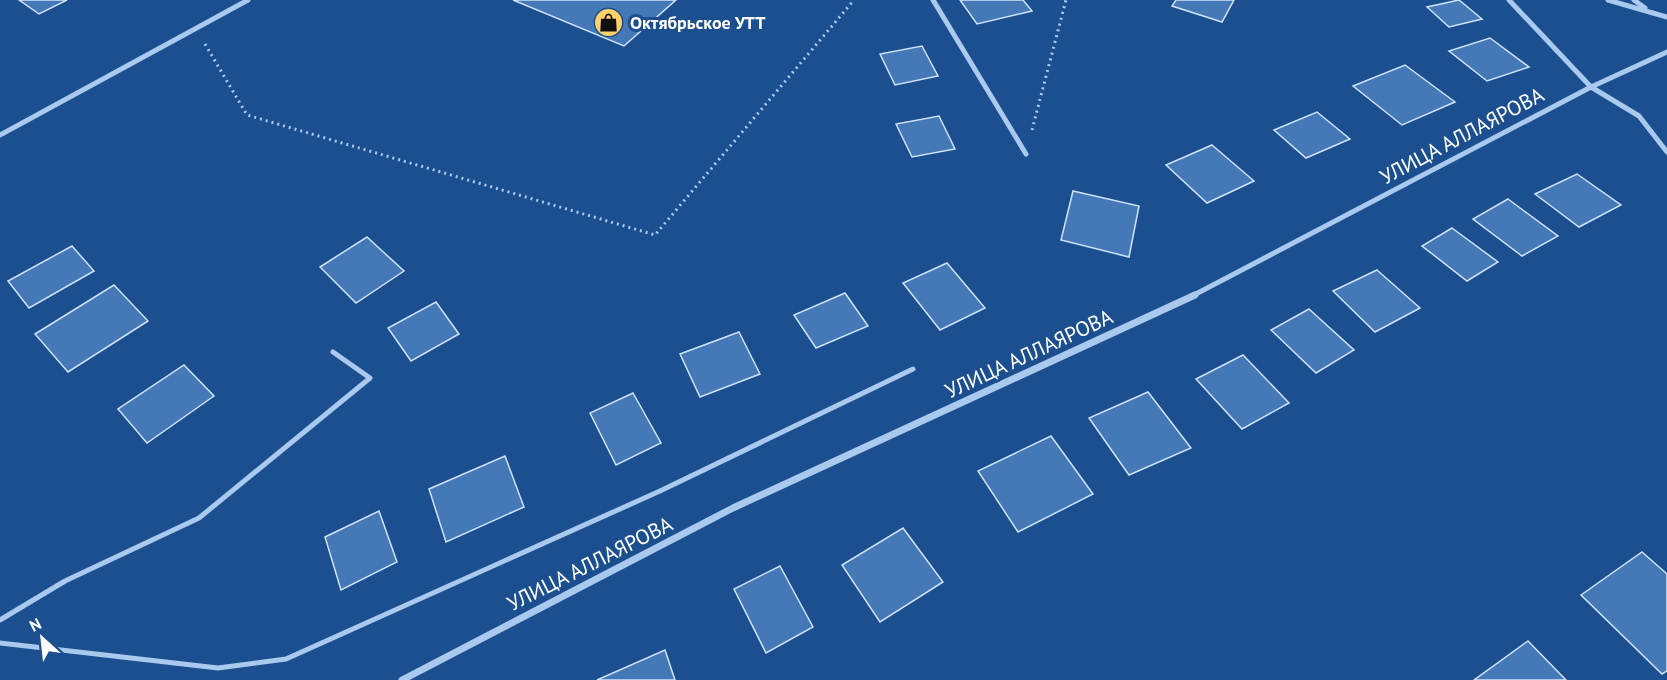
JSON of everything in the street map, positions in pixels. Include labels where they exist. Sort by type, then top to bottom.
[{"type":"street","points":[[0,135],[248,0]]},
{"type":"street","points":[[933,0],[1026,154]]},
{"type":"street","points":[[1509,0],[1591,87],[1639,116],[1667,152]]},
{"type":"street","points":[[1608,0],[1667,17]]},
{"type":"street","points":[[1634,0],[1651,12]]},
{"type":"street","name":"УЛИЦА АЛЛАЯРОВА","points":[[402,680],[734,508],[1188,298],[1591,87],[1667,52]]},
{"type":"lane","points":[[0,620],[65,581],[199,518],[370,378],[333,352]]},
{"type":"lane","points":[[0,642],[218,668],[286,659],[660,491],[913,369]]},
{"type":"path","points":[[196,30],[247,115],[655,235],[854,0]]},
{"type":"path","points":[[1026,154],[1066,0]]},
{"type":"building","points":[[19,0],[67,0],[39,14]]},
{"type":"building","name":"Октябрьское УТТ","points":[[513,0],[676,0],[624,46]]},
{"type":"building","points":[[960,0],[1023,0],[1032,11],[977,24]]},
{"type":"building","points":[[1176,0],[1234,0],[1222,22],[1172,6]]},
{"type":"building","points":[[1459,0],[1482,19],[1449,27],[1427,7]]},
{"type":"building","points":[[1490,38],[1529,67],[1487,81],[1449,51]]},
{"type":"building","points":[[922,46],[938,76],[895,85],[880,54]]},
{"type":"building","points":[[1405,65],[1455,102],[1402,125],[1353,86]]},
{"type":"building","points":[[1317,112],[1350,139],[1306,158],[1274,130]]},
{"type":"building","points":[[939,116],[955,149],[912,157],[896,124]]},
{"type":"building","points":[[1212,145],[1254,181],[1207,203],[1166,165]]},
{"type":"building","points":[[1577,174],[1621,205],[1579,227],[1535,194]]},
{"type":"building","points":[[1073,191],[1139,206],[1129,257],[1061,240]]},
{"type":"building","points":[[1508,199],[1558,236],[1522,256],[1473,219]]},
{"type":"building","points":[[1452,228],[1498,262],[1467,281],[1422,246]]},
{"type":"building","points":[[367,237],[404,271],[356,303],[320,267]]},
{"type":"building","points":[[72,246],[94,271],[29,308],[8,281]]},
{"type":"building","points":[[947,263],[985,308],[940,330],[903,283]]},
{"type":"building","points":[[1377,270],[1420,308],[1375,332],[1333,291]]},
{"type":"building","points":[[114,285],[148,321],[68,372],[35,334]]},
{"type":"building","points":[[845,293],[868,326],[816,348],[794,315]]},
{"type":"building","points":[[436,302],[459,334],[411,361],[388,328]]},
{"type":"building","points":[[1309,309],[1354,350],[1316,373],[1271,330]]},
{"type":"building","points":[[739,332],[760,374],[700,397],[680,354]]},
{"type":"building","points":[[1243,355],[1289,403],[1242,429],[1196,379]]},
{"type":"building","points":[[184,365],[214,396],[147,443],[118,409]]},
{"type":"building","points":[[1148,392],[1191,448],[1129,475],[1089,418]]},
{"type":"building","points":[[633,393],[661,443],[616,465],[590,413]]},
{"type":"building","points":[[1051,436],[1093,494],[1018,532],[978,471]]},
{"type":"building","points":[[505,456],[524,507],[446,542],[429,489]]},
{"type":"building","points":[[379,511],[397,562],[341,590],[325,537]]},
{"type":"building","points":[[903,528],[943,582],[880,622],[842,565]]},
{"type":"building","points":[[1642,552],[1667,574],[1667,671],[1662,674],[1581,595]]},
{"type":"building","points":[[780,566],[813,627],[766,653],[734,589]]},
{"type":"building","points":[[1528,641],[1566,680],[1474,680]]},
{"type":"building","points":[[665,650],[675,680],[597,680]]},
{"type":"place","name":"Октябрьское УТТ","points":[[609,23]]}]
